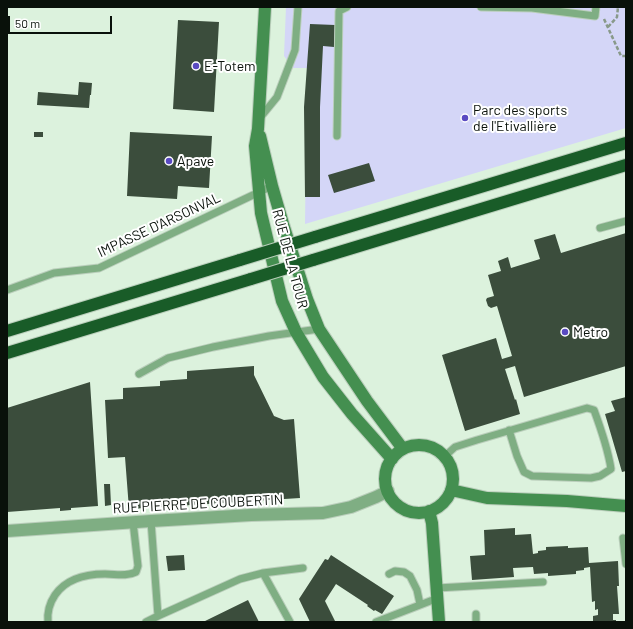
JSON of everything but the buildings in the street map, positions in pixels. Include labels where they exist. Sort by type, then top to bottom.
[{"type":"highway","points":[[7,330],[626,143]]},
{"type":"highway","points":[[7,353],[626,165]]},
{"type":"street","name":"RUE DE LA TOUR","points":[[265,7],[258,125],[255,146],[261,213],[282,301],[296,332],[337,396],[392,458]]},
{"type":"street","name":"RUE DE LA TOUR","points":[[258,125],[272,186],[307,299],[319,329],[367,401],[403,449]]},
{"type":"street","points":[[417,445],[427,446],[437,450],[445,456],[453,472],[453,482],[446,500],[438,507],[429,511],[409,511],[393,500],[388,491],[386,481],[386,470],[392,458],[403,449],[417,445]]},
{"type":"street","points":[[451,490],[487,498],[567,501],[626,506]]},
{"type":"street","name":"RUE PIERRE DE COUBERTIN","points":[[7,531],[251,515],[323,513],[351,507],[388,491]]},
{"type":"street","points":[[429,511],[432,523],[440,622]]},
{"type":"lane","points":[[258,125],[277,97],[294,50],[298,7]]},
{"type":"lane","points":[[337,136],[339,11],[346,7]]},
{"type":"lane","points":[[481,7],[532,8],[595,16],[596,7]]},
{"type":"lane","name":"IMPASSE D'ARSONVAL","points":[[7,290],[54,273],[99,268],[272,186]]},
{"type":"lane","points":[[600,228],[626,221]]},
{"type":"lane","points":[[139,374],[168,358],[269,336],[319,329]]},
{"type":"lane","points":[[445,456],[455,447],[509,430],[587,408],[594,410],[610,460],[611,469],[600,476],[591,478],[532,476],[524,472],[517,456],[509,430]]},
{"type":"lane","points":[[150,521],[158,616]]},
{"type":"lane","points":[[48,622],[47,614],[50,602],[58,591],[68,582],[84,576],[104,574],[129,575],[136,572],[138,566],[133,522]]},
{"type":"lane","points":[[623,538],[626,564]]},
{"type":"lane","points":[[146,622],[240,579],[263,573],[303,568]]},
{"type":"lane","points":[[389,574],[395,570],[404,572],[410,576],[417,590],[420,604]]},
{"type":"lane","points":[[263,573],[290,622]]},
{"type":"lane","points":[[376,622],[420,604],[438,593],[543,582]]},
{"type":"path","points":[[608,27],[617,17],[618,7]]},
{"type":"path","points":[[595,16],[602,15],[621,56],[626,56]]},
{"type":"shaded area","name":"Parc des sports de l'Etivallière","points":[[286,7],[626,7],[626,128],[305,224],[307,68],[293,68],[284,56]]},
{"type":"place","name":"E-Totem","points":[[196,66]]},
{"type":"place","name":"Parc des sports de l'Etivallière","points":[[465,118]]},
{"type":"place","name":"Apave","points":[[169,161]]},
{"type":"place","name":"Metro","points":[[565,332]]}]
